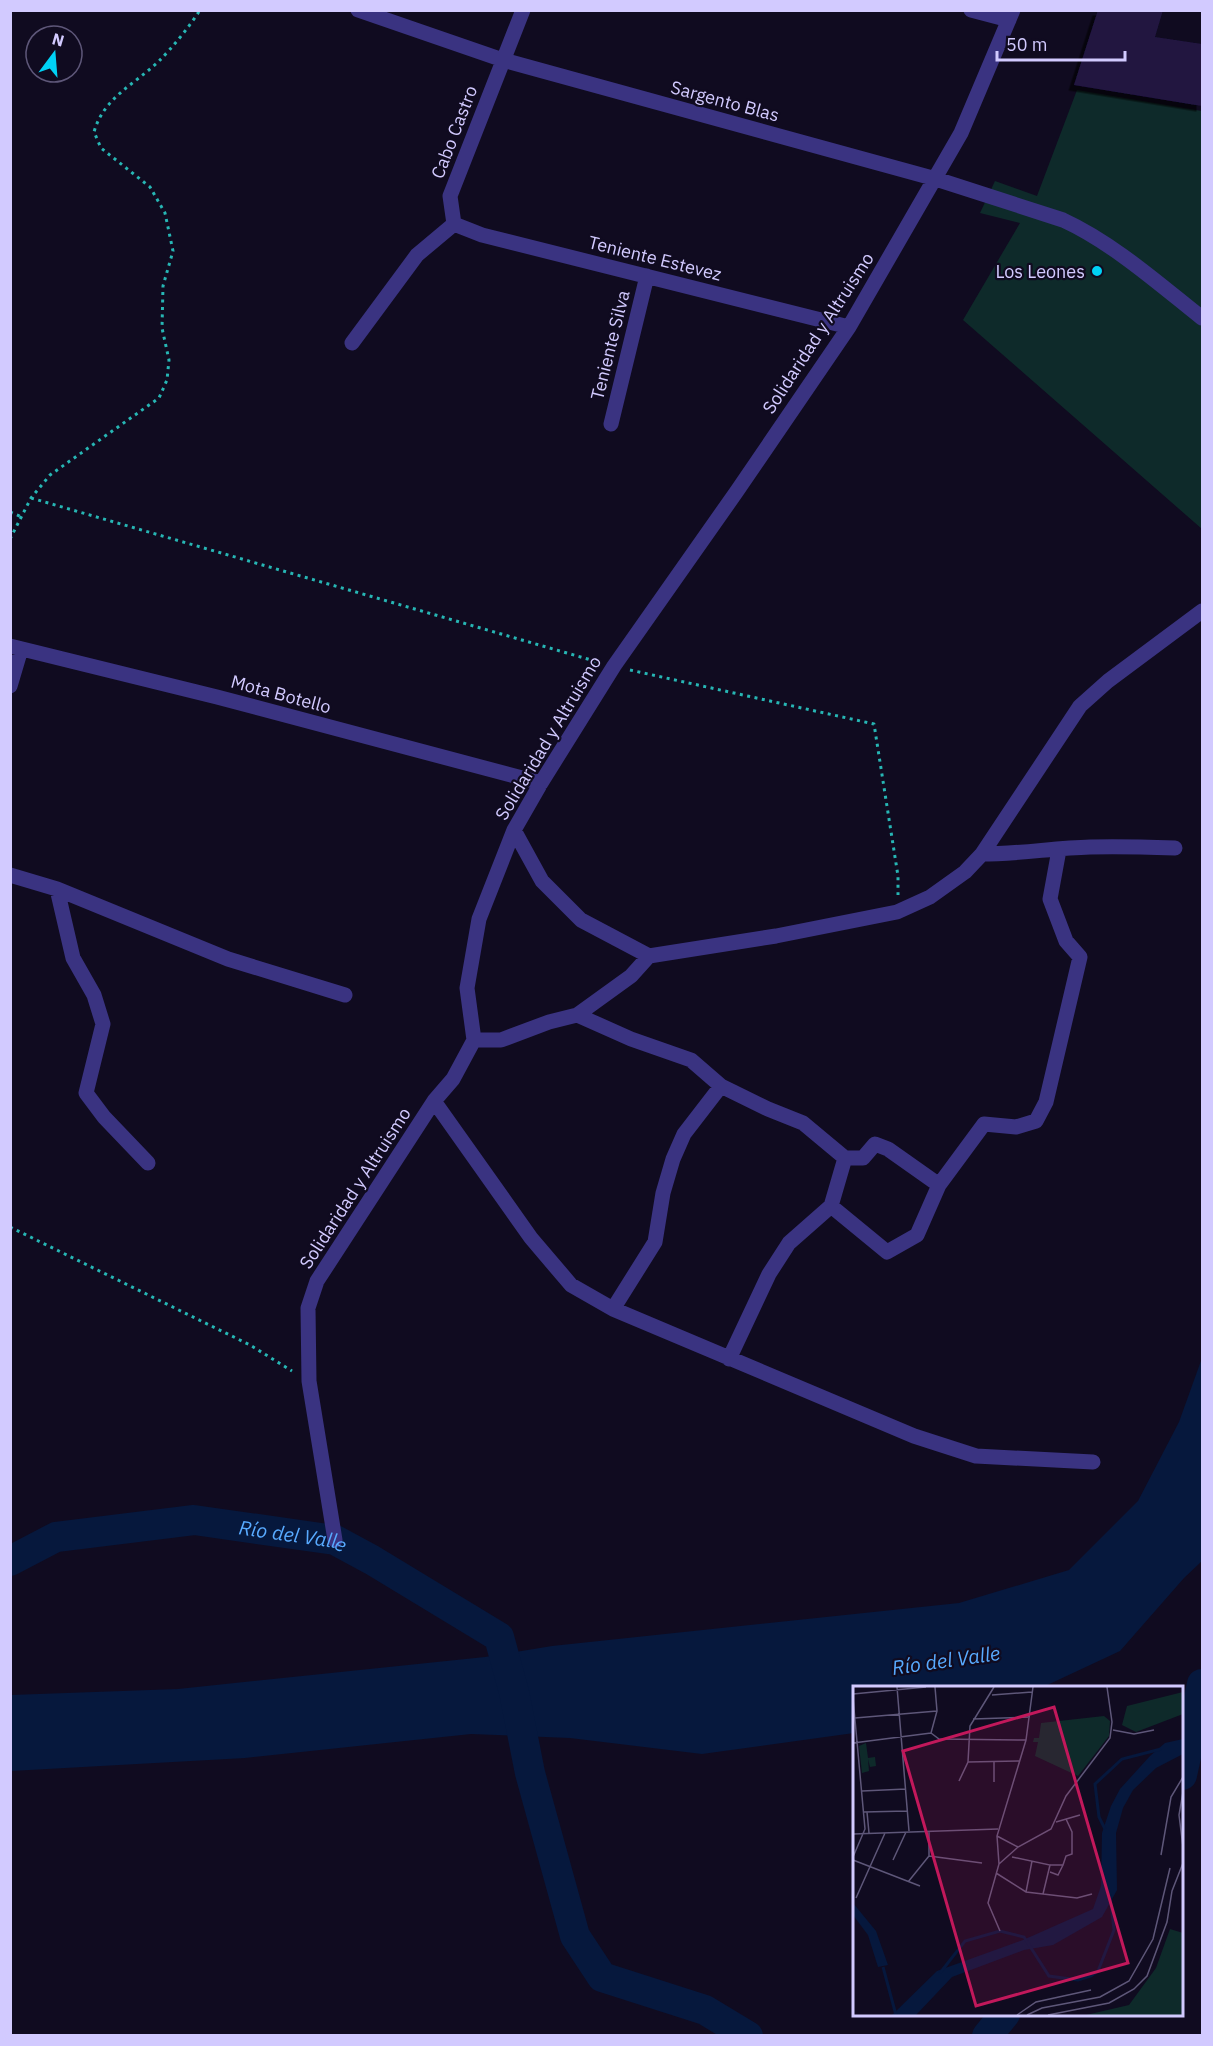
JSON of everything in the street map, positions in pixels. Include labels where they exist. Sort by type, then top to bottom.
[{"type":"street","name":"Sargento Blas","points":[[358,10],[503,60],[936,179],[1073,225],[1130,262],[1203,318]]},
{"type":"street","name":"Cabo Castro","points":[[454,224],[450,196],[523,10]]},
{"type":"street","points":[[971,10],[1011,15]]},
{"type":"street","name":"Solidaridad y Altruismo","points":[[335,1539],[309,1381],[308,1308],[317,1281],[434,1101],[453,1079],[474,1040],[467,988],[479,919],[514,830],[614,666],[849,327],[961,133],[1011,15]]},
{"type":"street","points":[[352,343],[417,255],[454,224]]},
{"type":"street","name":"Teniente Estevez","points":[[454,224],[482,235],[849,327]]},
{"type":"street","name":"Teniente Silva","points":[[611,424],[647,276]]},
{"type":"street","points":[[514,830],[542,880],[581,920],[649,956],[776,936],[897,912],[930,897],[964,872],[982,854],[1080,706],[1108,681],[1203,610]]},
{"type":"street","points":[[10,686],[16,648]]},
{"type":"street","name":"Mota Botello","points":[[16,648],[217,697],[541,783]]},
{"type":"street","points":[[982,854],[1014,854],[1088,847],[1175,848]]},
{"type":"street","points":[[831,1206],[886,1252],[917,1235],[939,1185],[984,1124],[1016,1127],[1036,1121],[1046,1102],[1080,957],[1066,941],[1050,899],[1059,850]]},
{"type":"street","points":[[10,875],[57,889],[228,959],[345,995]]},
{"type":"street","points":[[57,889],[73,958],[94,995],[103,1024],[86,1093],[104,1117],[148,1164]]},
{"type":"street","points":[[474,1040],[501,1040],[549,1022],[577,1015],[631,976],[649,956]]},
{"type":"street","points":[[577,1015],[631,1039],[691,1060],[721,1086],[803,1123],[845,1158],[863,1158],[875,1143],[888,1149],[939,1185]]},
{"type":"street","points":[[613,1309],[655,1242],[663,1193],[673,1159],[684,1134],[721,1086]]},
{"type":"street","points":[[434,1101],[531,1238],[571,1285],[613,1309],[914,1436],[976,1456],[1093,1462]]},
{"type":"street","points":[[729,1359],[769,1274],[789,1244],[831,1206],[845,1158]]},
{"type":"path","points":[[10,539],[31,498],[50,475],[159,398],[167,380],[169,360],[162,328],[163,286],[172,251],[165,213],[150,188],[101,148],[94,132],[98,118],[112,100],[159,61],[200,10]]},
{"type":"path","points":[[31,498],[614,666],[874,724],[898,876],[897,912]]},
{"type":"path","points":[[10,512],[21,518]]},
{"type":"path","points":[[10,1227],[250,1345],[309,1381]]},
{"type":"green space","name":"Los Leones","points":[[1077,90],[1202,111],[1202,529],[963,320],[1020,223],[980,213],[995,181],[1037,196]]},
{"type":"water","points":[[1202,1358],[1202,1561],[1184,1578],[1120,1651],[1045,1686],[853,1686],[853,1733],[702,1754],[570,1738],[471,1734],[245,1758],[11,1771],[11,1695],[178,1689],[485,1657],[552,1646],[959,1603],[1069,1570],[1138,1501],[1179,1422]]},
{"type":"building","points":[[1098,10],[1163,10],[1155,37],[1202,44],[1202,106],[1074,85]]},
{"type":"waterway","name":"Río del Valle","points":[[10,1561],[56,1537],[194,1520],[335,1540],[499,1637],[514,1692],[530,1773],[575,1936],[602,1977],[705,2010],[748,2036]]},
{"type":"waterway","name":"Río del Valle","points":[[1183,1770],[1202,1684]]},
{"type":"waterway","name":"Río del Valle","points":[[987,2036],[1003,2016]]},
{"type":"place","name":"Los Leones","points":[[1097,271]]}]
